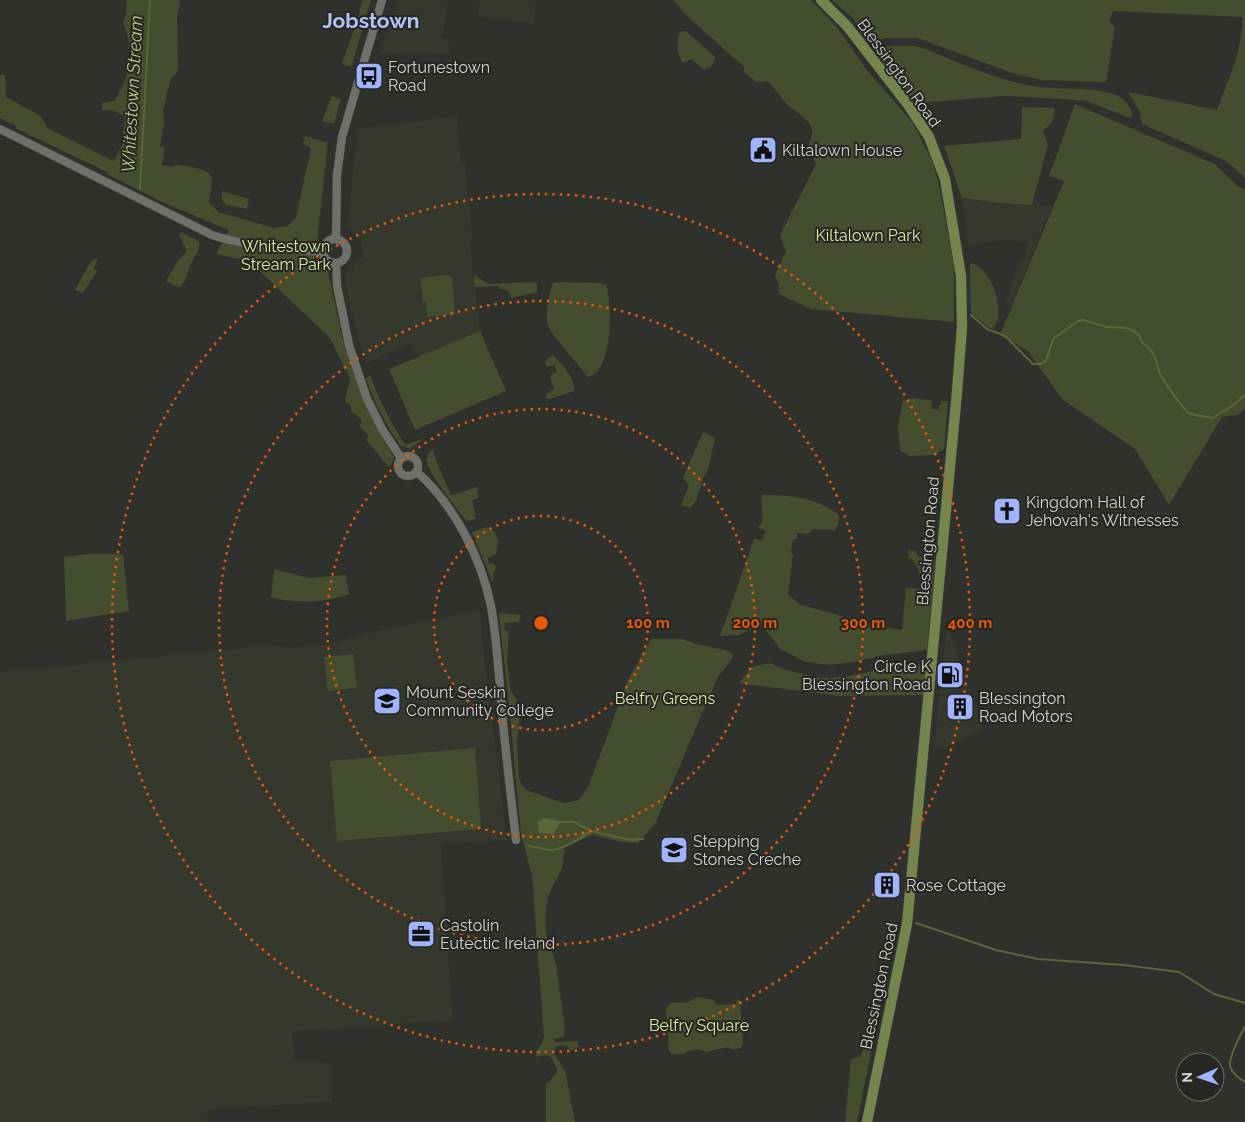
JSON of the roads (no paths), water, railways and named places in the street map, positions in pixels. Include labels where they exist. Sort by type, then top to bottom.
[{"type":"main road","name":"Blessington Road","points":[[821,0],[847,26],[909,106],[929,137],[945,179],[961,276],[962,327],[957,392],[907,924],[867,1122]]},
{"type":"street","points":[[336,239],[338,175],[342,137],[382,0]]},
{"type":"street","points":[[0,129],[212,235],[268,248],[323,252]]},
{"type":"street","points":[[336,239],[343,242],[347,252],[343,259],[336,262],[326,258],[323,252],[328,241],[336,239]]},
{"type":"street","points":[[336,262],[337,286],[349,345],[367,399],[382,429],[402,458]]},
{"type":"street","points":[[410,456],[416,459],[418,465],[417,472],[410,477],[401,474],[397,466],[402,458],[410,456]]},
{"type":"street","points":[[417,472],[438,494],[451,512],[470,545],[486,588],[491,608],[516,840]]},
{"type":"waterway","name":"Whitestown Stream","points":[[140,189],[150,0]]},
{"type":"waterway","points":[[971,315],[987,329],[1005,336],[1033,364],[1041,364],[1046,361],[1053,339],[1078,321],[1083,320],[1107,327],[1126,328],[1134,331],[1140,337],[1142,343],[1152,352],[1159,372],[1168,387],[1182,406],[1191,414],[1212,418],[1232,406],[1245,395]]},
{"type":"waterway","points":[[559,822],[574,822],[591,831]]},
{"type":"waterway","points":[[528,846],[548,850],[562,848],[591,831],[631,840],[643,839]]},
{"type":"waterway","points":[[916,923],[996,950],[1038,959],[1124,965],[1179,972],[1214,994],[1245,1003]]},
{"type":"waterway","points":[[1245,1027],[1230,1060],[1230,1067],[1233,1072],[1245,1082]]},
{"type":"place","name":"Fortunestown Road","points":[[369,76]]},
{"type":"place","name":"Kiltalown House","points":[[763,150]]},
{"type":"place","name":"Kingdom Hall of Jehovah's Witnesses","points":[[1007,511]]},
{"type":"place","name":"Circle K Blessington Road","points":[[950,675]]},
{"type":"place","name":"Mount Seskin Community College","points":[[387,701]]},
{"type":"place","name":"Blessington Road Motors","points":[[960,707]]},
{"type":"place","name":"Stepping Stones Creche","points":[[674,850]]},
{"type":"place","name":"Rose Cottage","points":[[887,885]]},
{"type":"place","name":"Castolin Eutectic Ireland","points":[[421,934]]},
{"type":"district","name":"Jobstown","points":[[371,20]]},
{"type":"park label","name":"Kiltalown Park","points":[[868,235]]},
{"type":"park label","name":"Whitestown Stream Park","points":[[286,255]]},
{"type":"park label","name":"Belfry Greens","points":[[665,698]]},
{"type":"park label","name":"Belfry Square","points":[[699,1025]]}]
